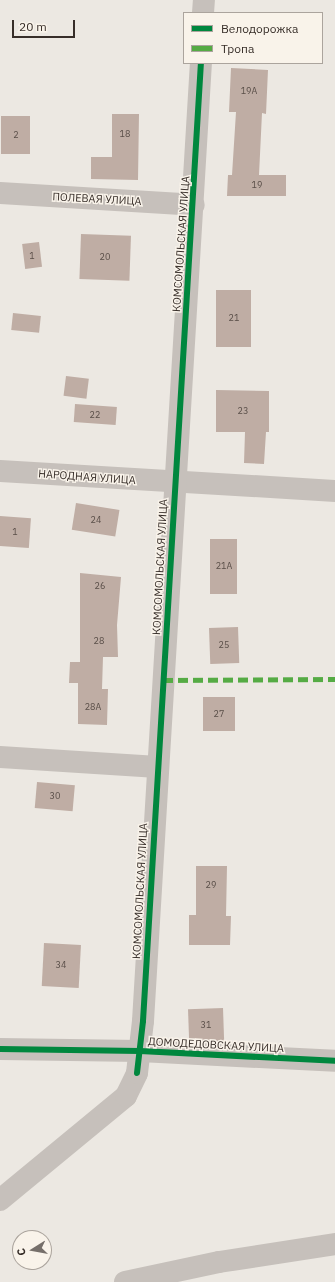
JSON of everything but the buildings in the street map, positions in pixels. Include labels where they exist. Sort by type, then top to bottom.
[{"type":"street","points":[[203,12],[204,0]]},
{"type":"street","name":"КОМСОМОЛЬСКАЯ УЛИЦА","points":[[0,1200],[126,1096],[137,1073],[140,1051],[175,483],[194,204],[201,64]]},
{"type":"street","name":"ПОЛЕВАЯ УЛИЦА","points":[[0,193],[194,204]]},
{"type":"street","name":"НАРОДНАЯ УЛИЦА","points":[[0,471],[175,483],[335,491]]},
{"type":"street","points":[[0,757],[158,767]]},
{"type":"street","name":"ДОМОДЕДОВСКАЯ УЛИЦА","points":[[0,1049],[140,1051],[335,1061]]},
{"type":"street","points":[[125,1282],[219,1262],[335,1244]]},
{"type":"marked path","points":[[163,680],[335,679]]},
{"type":"cycle path","points":[[137,1073],[143,1021],[201,64]]},
{"type":"cycle path","points":[[0,1049],[140,1051],[335,1061]]}]
